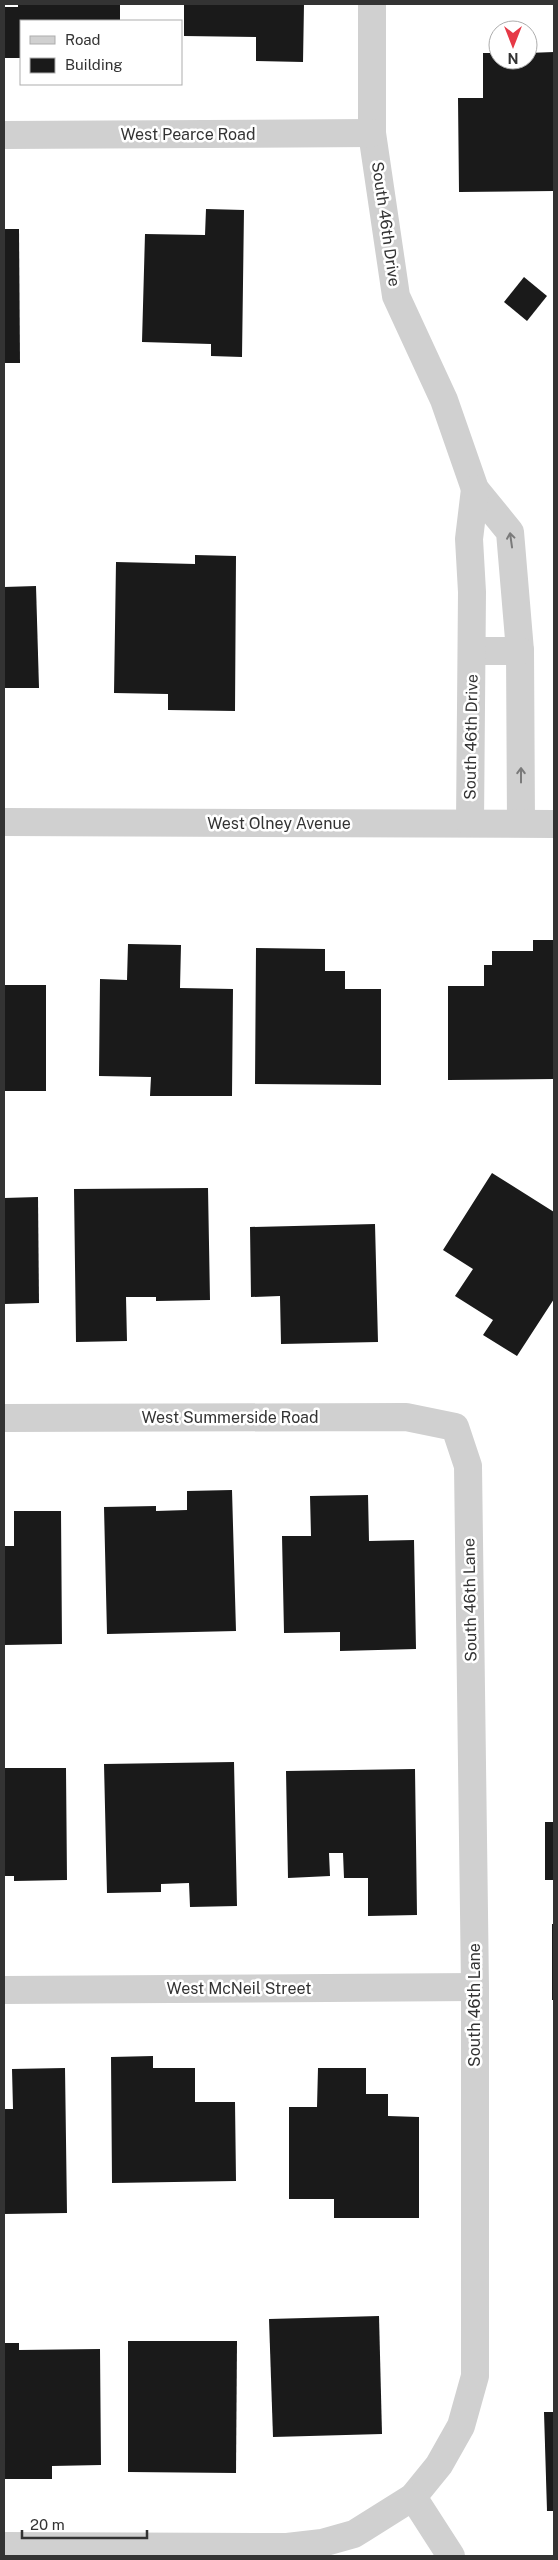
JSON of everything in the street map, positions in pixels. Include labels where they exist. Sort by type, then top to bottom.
[{"type":"street","name":"South 46th Drive","points":[[372,4],[372,133],[396,296],[444,400],[475,489],[510,532],[520,651],[521,823]]},
{"type":"street","name":"West Pearce Road","points":[[4,135],[372,133]]},
{"type":"street","name":"South 46th Drive","points":[[470,823],[472,651],[469,538],[475,489]]},
{"type":"street","name":"South 46th Drive","points":[[472,651],[520,651]]},
{"type":"street","name":"West Olney Avenue","points":[[4,822],[554,824]]},
{"type":"street","name":"West Summerside Road","points":[[4,1418],[406,1417],[456,1427]]},
{"type":"street","name":"South 46th Lane","points":[[4,2546],[287,2547],[322,2544],[354,2534],[413,2497],[439,2466],[461,2426],[475,2376],[475,1987],[468,1466],[456,1427]]},
{"type":"street","name":"West McNeil Street","points":[[4,1990],[475,1987]]},
{"type":"street","points":[[413,2497],[451,2556]]},
{"type":"building","points":[[18,4],[120,4],[120,20],[20,20],[20,58],[4,58],[4,7],[18,7]]},
{"type":"building","points":[[184,4],[304,4],[303,62],[256,61],[256,37],[184,36]]},
{"type":"building","points":[[554,52],[554,191],[459,192],[458,98],[483,98],[483,53],[488,53],[488,70],[538,70],[538,53]]},
{"type":"building","points":[[206,209],[244,210],[242,357],[211,356],[211,344],[142,342],[145,234],[205,235]]},
{"type":"building","points":[[4,229],[19,229],[20,363],[4,363]]},
{"type":"building","points":[[524,277],[547,296],[527,321],[504,302]]},
{"type":"building","points":[[195,555],[236,556],[235,711],[168,710],[168,694],[114,693],[116,562],[195,564]]},
{"type":"building","points":[[36,586],[39,688],[4,688],[4,587]]},
{"type":"building","points":[[533,940],[554,940],[554,1079],[448,1080],[448,986],[484,986],[484,965],[492,965],[492,951],[533,951]]},
{"type":"building","points":[[128,944],[181,945],[180,988],[233,989],[232,1096],[150,1096],[151,1077],[99,1076],[100,979],[127,980]]},
{"type":"building","points":[[256,948],[325,949],[325,971],[345,971],[345,989],[381,989],[381,1085],[255,1084]]},
{"type":"building","points":[[4,985],[46,985],[46,1091],[4,1091]]},
{"type":"building","points":[[492,1173],[554,1212],[554,1299],[517,1356],[483,1335],[493,1320],[455,1296],[473,1269],[443,1250]]},
{"type":"building","points":[[208,1188],[210,1300],[156,1301],[156,1297],[126,1297],[127,1341],[76,1342],[74,1189]]},
{"type":"building","points":[[38,1197],[39,1303],[4,1304],[4,1198]]},
{"type":"building","points":[[375,1224],[378,1342],[281,1344],[280,1296],[251,1297],[250,1227]]},
{"type":"building","points":[[232,1490],[236,1631],[107,1634],[104,1507],[156,1506],[156,1511],[187,1510],[187,1491]]},
{"type":"building","points":[[368,1495],[369,1541],[414,1540],[416,1649],[340,1651],[340,1632],[284,1633],[282,1536],[311,1536],[310,1496]]},
{"type":"building","points":[[14,1511],[61,1511],[62,1644],[4,1645],[4,1546],[14,1546]]},
{"type":"building","points":[[234,1762],[237,1906],[190,1907],[189,1883],[161,1884],[161,1892],[107,1893],[104,1764]]},
{"type":"building","points":[[4,1768],[66,1768],[67,1880],[14,1881],[14,1876],[4,1876]]},
{"type":"building","points":[[415,1769],[417,1915],[368,1916],[368,1878],[344,1878],[343,1853],[329,1853],[330,1876],[288,1878],[286,1771]]},
{"type":"building","points":[[545,1822],[554,1822],[554,1880],[545,1880]]},
{"type":"building","points":[[552,1924],[554,1924],[554,2000],[552,2000]]},
{"type":"building","points":[[153,2056],[153,2068],[195,2068],[195,2102],[235,2102],[236,2181],[112,2183],[111,2057]]},
{"type":"building","points":[[65,2068],[67,2213],[4,2214],[4,2109],[13,2109],[12,2069]]},
{"type":"building","points":[[318,2068],[366,2068],[366,2094],[388,2094],[388,2116],[419,2117],[419,2218],[334,2218],[334,2199],[289,2199],[289,2107],[317,2107]]},
{"type":"building","points":[[379,2316],[382,2434],[273,2437],[269,2319]]},
{"type":"building","points":[[128,2341],[237,2341],[236,2473],[128,2472]]},
{"type":"building","points":[[4,2343],[19,2343],[19,2350],[100,2349],[101,2465],[52,2466],[52,2479],[4,2479]]},
{"type":"building","points":[[544,2412],[554,2412],[554,2511],[547,2511]]}]
